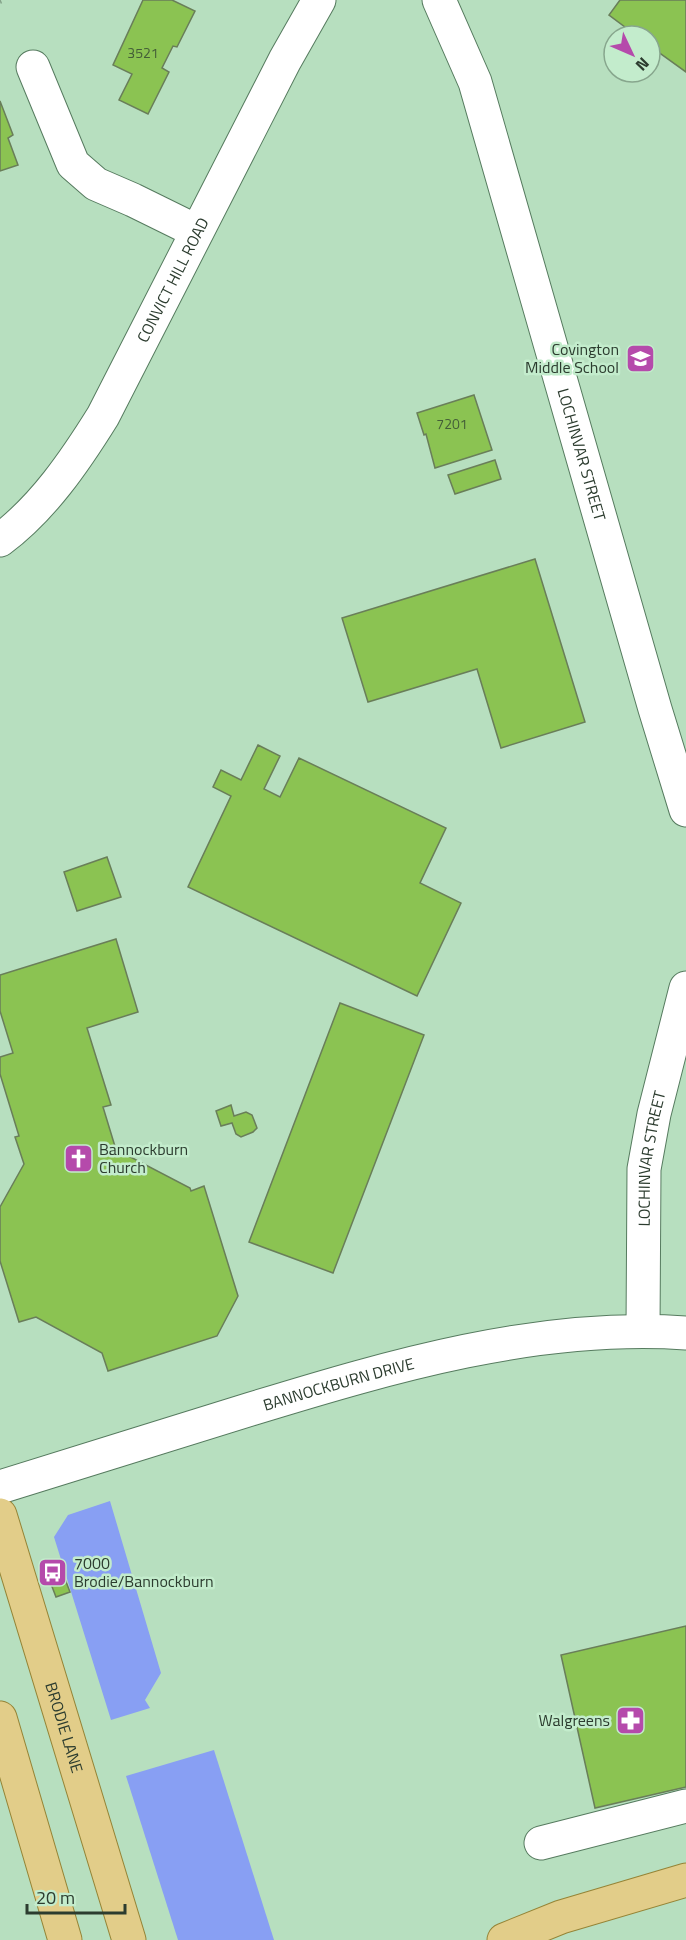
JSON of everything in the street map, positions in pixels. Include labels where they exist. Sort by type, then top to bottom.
[{"type":"main road","name":"BRODIE LANE","points":[[0,1515],[129,1940]]},
{"type":"main road","points":[[0,1718],[65,1940]]},
{"type":"main road","points":[[504,1940],[561,1917],[686,1880]]},
{"type":"street","name":"CONVICT HILL ROAD","points":[[0,540],[44,499],[78,456],[103,416],[196,231],[285,60],[319,0]]},
{"type":"street","name":"LOCHINVAR STREET","points":[[439,0],[475,82],[686,810]]},
{"type":"street","points":[[33,67],[73,164],[96,184],[196,231]]},
{"type":"street","name":"LOCHINVAR STREET","points":[[643,1330],[644,1169],[654,1114],[686,988]]},
{"type":"street","name":"BANNOCKBURN DRIVE","points":[[0,1487],[346,1380],[419,1360],[487,1346],[544,1338],[643,1330],[686,1334]]},
{"type":"street","points":[[541,1843],[686,1806]]},
{"type":"path","points":[[0,2],[5,0]]},
{"type":"water","points":[[110,1501],[161,1673],[145,1700],[150,1708],[111,1720],[54,1537],[68,1515]]},
{"type":"water","points":[[214,1750],[274,1940],[178,1940],[126,1776]]},
{"type":"building","points":[[143,0],[172,0],[195,11],[177,47],[173,46],[162,68],[169,72],[148,114],[119,100],[132,74],[113,65]]},
{"type":"building","points":[[620,0],[686,0],[686,72],[662,55],[662,24],[621,24],[609,15]]},
{"type":"building","points":[[0,101],[13,135],[8,138],[18,165],[0,171]]},
{"type":"building","points":[[474,395],[492,450],[435,468],[426,434],[424,435],[417,413]]},
{"type":"building","points":[[495,460],[501,479],[455,494],[448,475]]},
{"type":"building","points":[[535,559],[585,722],[501,748],[477,669],[368,702],[342,618]]},
{"type":"building","points":[[258,745],[280,756],[264,789],[280,797],[299,758],[446,828],[420,883],[461,903],[417,996],[188,887],[231,796],[213,787],[221,770],[241,780]]},
{"type":"building","points":[[107,857],[121,897],[77,911],[64,872]]},
{"type":"building","name":"Bannockburn Church","points":[[116,939],[138,1012],[87,1028],[111,1105],[103,1107],[117,1153],[121,1152],[190,1188],[191,1191],[204,1186],[238,1296],[217,1336],[108,1371],[102,1353],[36,1317],[19,1322],[0,1261],[0,1207],[24,1164],[15,1137],[19,1136],[0,1074],[0,1057],[13,1053],[0,1011],[0,975]]},
{"type":"building","points":[[340,1003],[424,1035],[333,1273],[249,1242]]},
{"type":"building","points":[[231,1105],[234,1116],[246,1112],[252,1115],[257,1128],[253,1132],[241,1137],[236,1134],[232,1123],[221,1126],[216,1111]]},
{"type":"building","points":[[65,1579],[70,1592],[56,1597],[51,1584]]},
{"type":"building","name":"Walgreens","points":[[686,1626],[686,1787],[595,1808],[561,1655]]},
{"type":"place","name":"Covington Middle School","points":[[640,358]]},
{"type":"place","name":"Bannockburn Church","points":[[78,1158]]},
{"type":"place","name":"7000 Brodie/Bannockburn","points":[[53,1572]]},
{"type":"place","name":"Walgreens","points":[[631,1720]]}]
